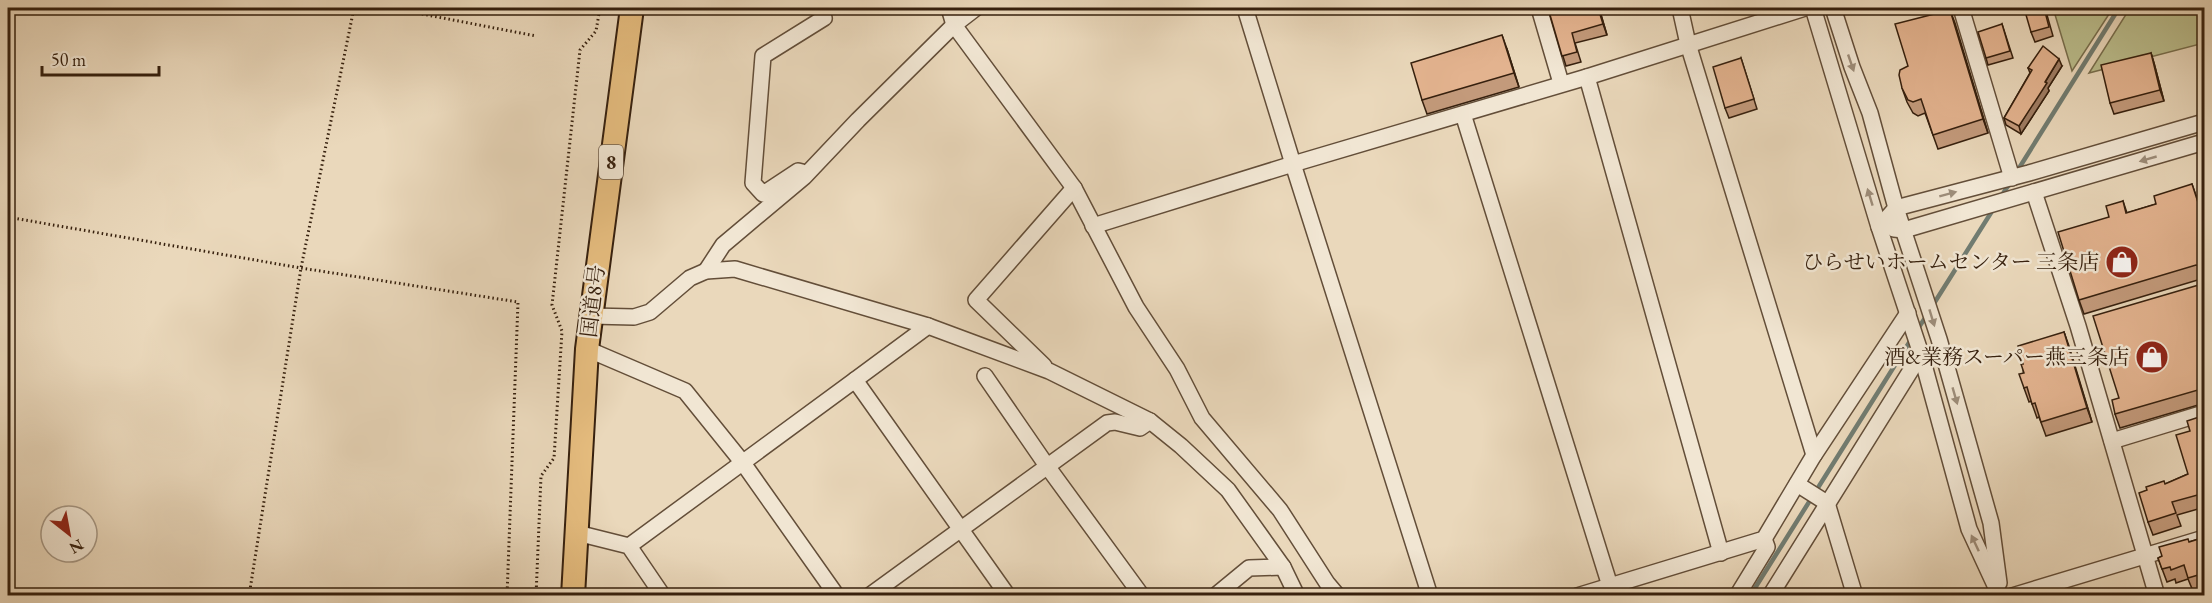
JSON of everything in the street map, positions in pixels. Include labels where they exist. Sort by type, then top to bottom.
[{"type":"highway","name":"国道8号","points":[[573,596],[587,349],[632,8]]},
{"type":"street","points":[[808,174],[798,171],[763,194],[753,183],[763,56],[824,18],[821,8]]},
{"type":"street","points":[[949,8],[954,25],[1074,188],[1136,307],[1177,369],[1202,418],[1280,510],[1327,583],[1338,596]]},
{"type":"street","points":[[706,271],[723,245],[808,174],[858,120],[954,25],[976,8]]},
{"type":"street","points":[[1245,8],[1430,596]]},
{"type":"street","points":[[1539,8],[1561,83]]},
{"type":"street","points":[[1680,8],[1814,455]]},
{"type":"street","points":[[1093,226],[1805,8]]},
{"type":"street","points":[[1813,8],[1879,227],[1921,354],[1969,529],[2000,596]]},
{"type":"street","points":[[1833,8],[1870,113],[1896,208],[1939,339],[1991,523],[2000,596]]},
{"type":"street","points":[[1961,8],[2006,176]]},
{"type":"street","points":[[1587,76],[1721,553]]},
{"type":"street","points":[[1463,114],[1610,586]]},
{"type":"street","points":[[1879,227],[1896,208],[2006,176],[2029,173],[2205,122]]},
{"type":"street","points":[[1879,227],[1904,230],[2205,142]]},
{"type":"street","points":[[1049,370],[976,300],[1074,188]]},
{"type":"street","points":[[2034,192],[2083,325],[2112,441],[2157,596]]},
{"type":"street","points":[[591,316],[634,317],[650,312],[690,278],[706,271],[735,269],[928,326],[1049,370],[1150,421],[1181,446],[1228,490],[1283,567],[1297,596]]},
{"type":"street","points":[[1577,596],[1764,539],[1801,487],[1814,455],[1908,313]]},
{"type":"street","points":[[629,546],[928,326]]},
{"type":"street","points":[[587,349],[685,391],[743,464],[837,596]]},
{"type":"street","points":[[1770,596],[1825,501],[1921,354]]},
{"type":"street","points":[[985,376],[1047,466],[1142,596]]},
{"type":"street","points":[[855,380],[1008,596]]},
{"type":"street","points":[[2112,441],[2205,413]]},
{"type":"street","points":[[869,596],[1107,423],[1115,422],[1140,428],[1150,421]]},
{"type":"street","points":[[1801,487],[1825,501],[1855,596]]},
{"type":"street","points":[[577,533],[629,546],[663,596]]},
{"type":"street","points":[[2012,596],[2205,538]]},
{"type":"street","points":[[1737,596],[1767,547],[1764,539]]},
{"type":"street","points":[[1215,596],[1249,568],[1283,567]]},
{"type":"path","points":[[249,596],[301,268],[354,8]]},
{"type":"path","points":[[392,8],[536,36]]},
{"type":"path","points":[[536,596],[541,476],[554,458],[562,331],[552,305],[580,50],[596,31],[600,8]]},
{"type":"path","points":[[13,218],[301,268],[518,302],[507,596]]},
{"type":"green space","points":[[2053,8],[2113,8],[2072,71]]},
{"type":"green space","points":[[2130,8],[2204,8],[2204,43],[2089,73]]},
{"type":"building","points":[[1548,8],[1598,8],[1603,24],[1572,33],[1577,52],[1562,56]]},
{"type":"building","points":[[2024,8],[2044,8],[2049,27],[2031,32]]},
{"type":"building","points":[[1950,10],[1983,119],[1933,135],[1921,99],[1913,102],[1908,100],[1902,88],[1900,70],[1908,66],[1895,24]]},
{"type":"building","points":[[2002,24],[2010,51],[1986,58],[1978,32]]},
{"type":"building","points":[[1502,35],[1514,73],[1422,100],[1411,63]]},
{"type":"building","points":[[2043,46],[2059,59],[2045,82],[2047,83],[2019,126],[2004,118],[2032,70],[2028,68]]},
{"type":"building","points":[[2151,53],[2160,90],[2110,103],[2101,65]]},
{"type":"building","points":[[1741,58],[1754,99],[1725,108],[1713,67]]},
{"type":"building","name":"ひらせいホームセンター 三条店","points":[[2192,184],[2205,224],[2205,267],[2196,265],[2079,300],[2058,232],[2109,217],[2106,206],[2123,201],[2126,213],[2156,204],[2154,196]]},
{"type":"building","name":"酒&業務スーパー燕三条店","points":[[2205,282],[2205,388],[2115,414],[2112,400],[2119,398],[2093,316]]},
{"type":"building","points":[[2064,332],[2087,408],[2041,422],[2035,403],[2032,404],[2027,387],[2024,388],[2019,374],[2024,373],[2018,346]]},
{"type":"building","points":[[2205,415],[2205,493],[2172,502],[2176,513],[2148,522],[2139,493],[2147,490],[2146,487],[2164,481],[2165,484],[2188,474],[2176,435],[2190,431],[2187,421]]},
{"type":"building","points":[[2205,537],[2205,573],[2188,578],[2184,565],[2171,570],[2170,567],[2162,569],[2158,558],[2162,556],[2159,547]]},
{"type":"waterway","points":[[2016,173],[2119,8]]},
{"type":"waterway","points":[[2000,198],[2010,183]]},
{"type":"waterway","points":[[1933,305],[1994,208]]},
{"type":"waterway","points":[[1917,330],[1927,315]]},
{"type":"waterway","points":[[1750,596],[1912,338]]},
{"type":"place","name":"ひらせいホームセンター 三条店","points":[[2122,262]]},
{"type":"place","name":"酒&業務スーパー燕三条店","points":[[2152,357]]}]
